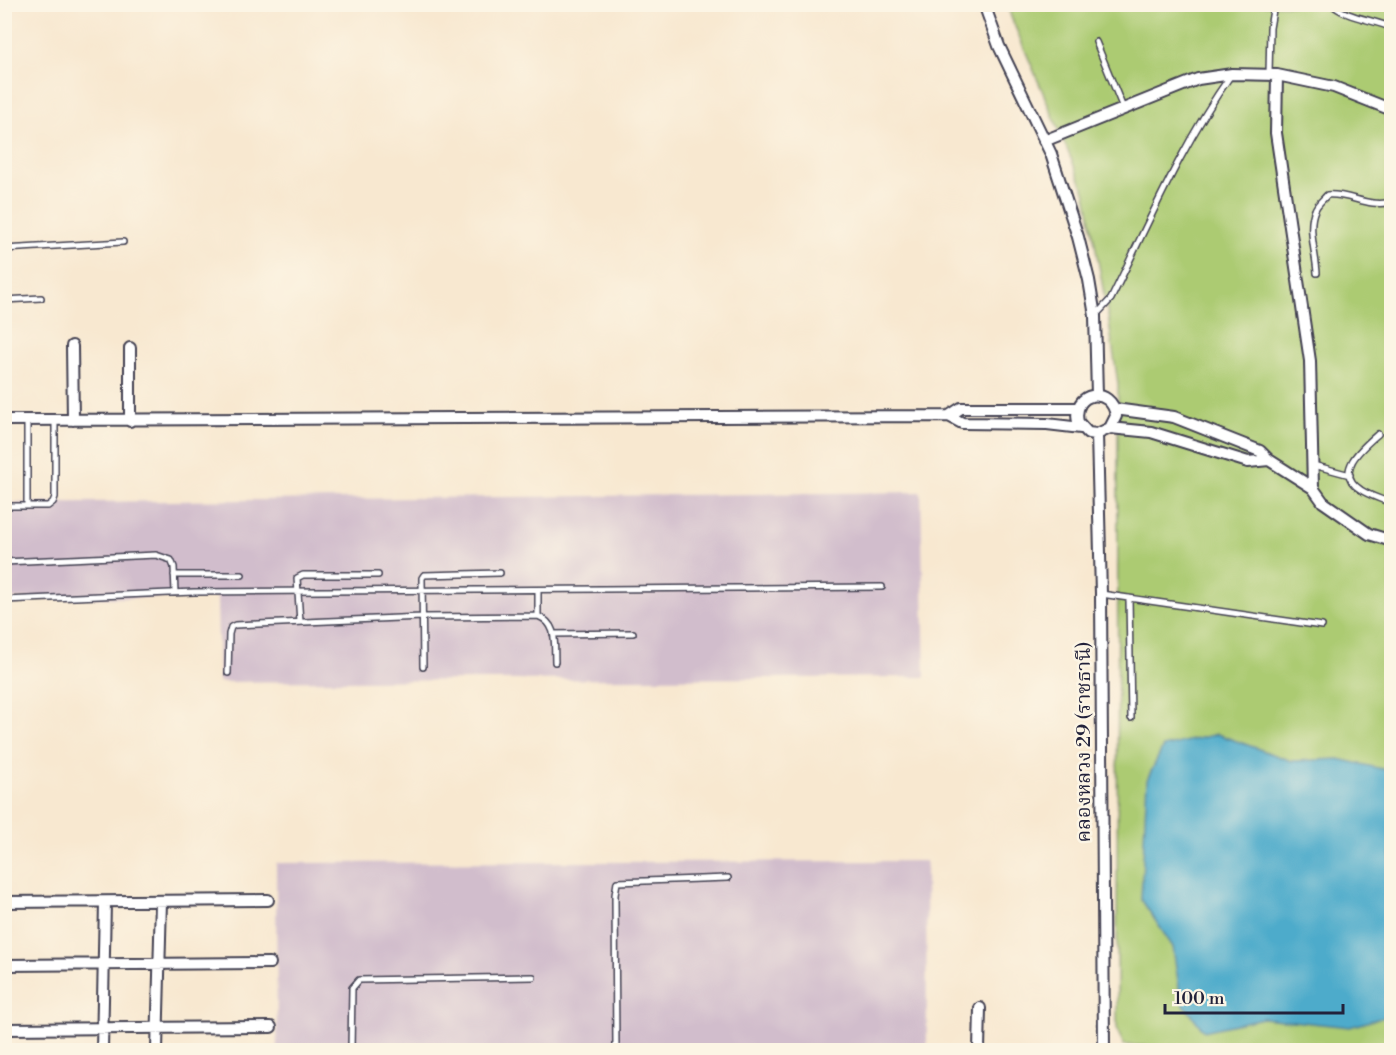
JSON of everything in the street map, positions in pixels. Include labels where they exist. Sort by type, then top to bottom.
[{"type":"street","points":[[984,4],[999,46],[1051,154],[1078,237],[1095,316],[1097,395]]},
{"type":"street","points":[[1044,141],[1198,79],[1232,74],[1273,75],[1335,87],[1392,110]]},
{"type":"street","points":[[1273,75],[1276,133],[1310,361],[1313,488]]},
{"type":"street","points":[[72,346],[73,420]]},
{"type":"street","points":[[130,348],[130,421]]},
{"type":"street","points":[[949,416],[961,408],[1077,408],[1088,397],[1097,395],[1105,397],[1112,403],[1116,416],[1110,429],[1104,433],[1088,433],[1081,428],[1078,422],[1077,408]]},
{"type":"street","points":[[1115,409],[1174,417],[1260,451],[1269,460],[1313,488],[1323,502],[1369,534],[1392,541]]},
{"type":"street","points":[[4,420],[949,416],[962,423],[1047,424],[1081,428]]},
{"type":"street","points":[[1110,429],[1151,432],[1248,462],[1269,460]]},
{"type":"street","name":"คลองหลวง 29 (ราชธานี)","points":[[1097,434],[1101,594],[1104,1050]]},
{"type":"street","points":[[4,902],[268,900]]},
{"type":"street","points":[[157,1050],[161,901]]},
{"type":"street","points":[[102,1050],[105,902]]},
{"type":"street","points":[[4,965],[270,963]]},
{"type":"street","points":[[979,1050],[980,1008]]},
{"type":"street","points":[[4,1029],[271,1028]]},
{"type":"lane","points":[[1273,75],[1270,28],[1274,4]]},
{"type":"lane","points":[[1332,4],[1342,12],[1392,28]]},
{"type":"lane","points":[[1096,42],[1124,108]]},
{"type":"lane","points":[[1095,316],[1111,300],[1192,137],[1210,105],[1232,74]]},
{"type":"lane","points":[[1317,273],[1312,216],[1315,207],[1327,195],[1337,194],[1375,205],[1392,202]]},
{"type":"lane","points":[[4,249],[123,242]]},
{"type":"lane","points":[[4,300],[41,298]]},
{"type":"lane","points":[[27,420],[27,506]]},
{"type":"lane","points":[[4,506],[48,506],[53,502],[55,497],[55,420]]},
{"type":"lane","points":[[1378,434],[1359,451],[1350,468],[1350,475],[1359,489],[1392,504]]},
{"type":"lane","points":[[1313,465],[1350,475]]},
{"type":"lane","points":[[4,562],[156,555],[171,560],[174,567],[175,593]]},
{"type":"lane","points":[[423,667],[422,578],[424,575],[500,573]]},
{"type":"lane","points":[[174,575],[242,575]]},
{"type":"lane","points":[[300,622],[297,578],[303,575],[378,575]]},
{"type":"lane","points":[[4,600],[297,591],[882,587]]},
{"type":"lane","points":[[538,590],[538,616]]},
{"type":"lane","points":[[1101,594],[1322,626]]},
{"type":"lane","points":[[1129,598],[1131,718]]},
{"type":"lane","points":[[228,673],[229,634],[231,627],[241,624],[422,617],[538,616],[551,625],[555,662]]},
{"type":"lane","points":[[553,634],[633,633]]},
{"type":"lane","points":[[616,1050],[615,895],[617,882],[728,878]]},
{"type":"lane","points":[[351,1050],[352,988],[359,980],[533,977]]},
{"type":"shaded area","points":[[921,492],[925,677],[219,682],[217,597],[5,599],[4,503]]},
{"type":"shaded area","points":[[926,861],[927,1050],[277,1050],[276,863]]},
{"type":"green space","points":[[1008,5],[1391,5],[1391,1050],[1234,1050],[1124,1045],[1117,1030],[1118,384],[1086,194],[1011,17]]},
{"type":"water","points":[[1217,734],[1292,761],[1339,759],[1391,771],[1391,1015],[1350,1027],[1263,1018],[1204,1031],[1181,1001],[1173,947],[1141,899],[1147,780],[1163,747]]}]
